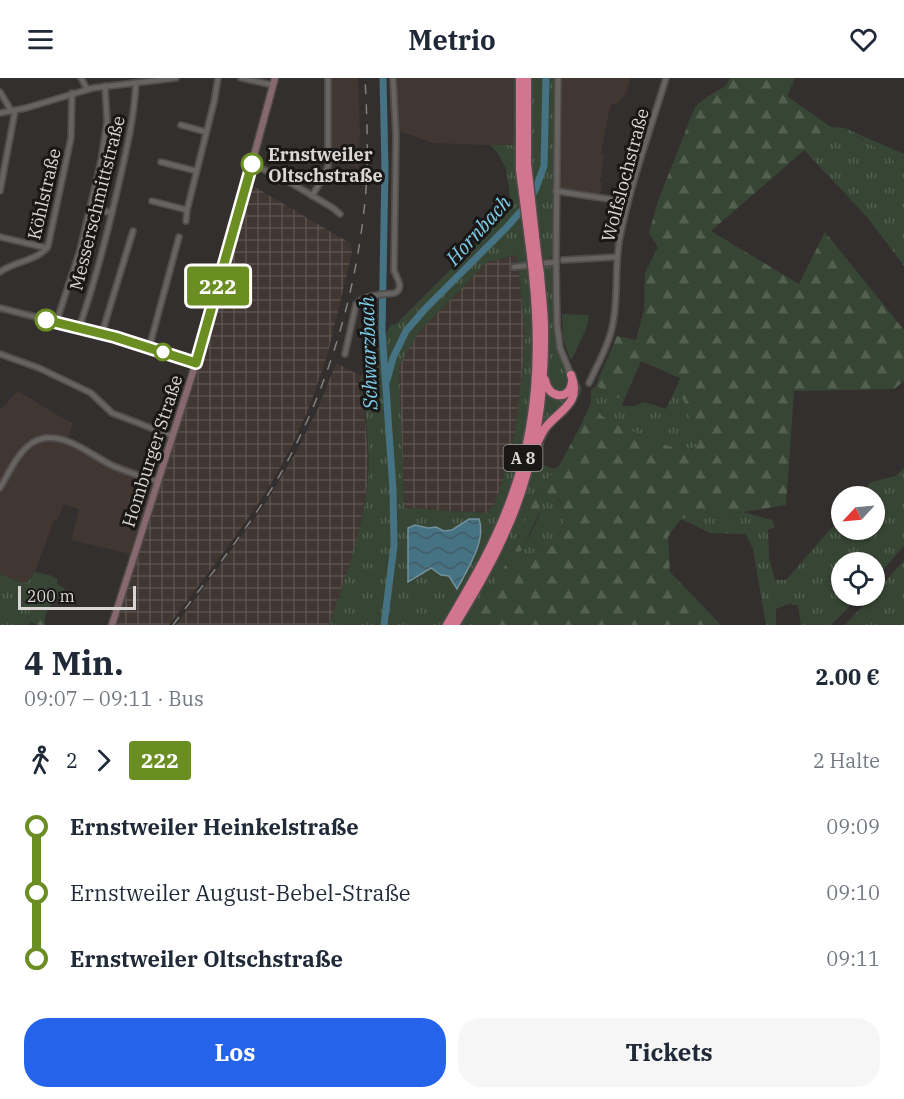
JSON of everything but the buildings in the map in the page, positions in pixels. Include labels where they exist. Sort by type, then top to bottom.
[{"type":"highway","name":"A 8","points":[[455,625],[506,531],[529,461],[539,411],[544,364],[544,326],[520,150],[520,78]]},
{"type":"highway","name":"A 8","points":[[525,188],[527,78]]},
{"type":"highway","name":"A 8","points":[[447,625],[480,569],[499,528],[512,498],[527,442],[533,410],[537,363],[537,274]]},
{"type":"highway","points":[[544,364],[546,385],[552,394],[562,394],[570,390],[571,375]]},
{"type":"highway","points":[[529,461],[547,427],[566,410],[572,401],[574,386],[571,375]]},
{"type":"main road","name":"Homburger Straße","points":[[112,625],[196,363],[274,81]]},
{"type":"street","points":[[81,78],[87,89]]},
{"type":"street","points":[[0,113],[87,89],[145,80],[176,78]]},
{"type":"street","points":[[186,221],[218,78]]},
{"type":"street","points":[[241,78],[274,81]]},
{"type":"street","points":[[312,196],[328,166],[328,78]]},
{"type":"street","points":[[345,354],[356,304],[372,296],[395,293],[400,287],[394,270],[396,118],[393,78]]},
{"type":"street","points":[[558,78],[556,191],[558,341],[571,375]]},
{"type":"street","name":"Wolfslochstraße","points":[[589,383],[612,329],[616,307],[617,257],[628,202],[666,78]]},
{"type":"street","name":"Messerschmittstraße","points":[[79,328],[112,213],[131,126],[136,83]]},
{"type":"street","points":[[56,323],[76,264],[91,208],[106,133],[105,86]]},
{"type":"street","points":[[0,92],[12,111],[0,191]]},
{"type":"street","name":"Köhlstraße","points":[[0,273],[13,264],[41,254],[47,248],[71,138],[72,93]]},
{"type":"street","points":[[180,125],[206,132]]},
{"type":"street","points":[[161,162],[196,171]]},
{"type":"street","points":[[252,164],[270,172],[340,214]]},
{"type":"street","points":[[556,191],[628,202]]},
{"type":"street","points":[[152,201],[187,210]]},
{"type":"street","points":[[91,208],[112,213]]},
{"type":"street","points":[[102,333],[133,231]]},
{"type":"street","points":[[0,237],[47,248]]},
{"type":"street","points":[[149,348],[179,237]]},
{"type":"street","points":[[563,260],[617,257]]},
{"type":"street","points":[[514,267],[556,262]]},
{"type":"street","points":[[0,308],[102,333],[196,363]]},
{"type":"street","points":[[0,354],[39,368],[91,393],[112,413],[172,436]]},
{"type":"street","points":[[0,488],[27,447],[35,441],[48,438],[60,439],[112,465],[157,482]]},
{"type":"shaded area","points":[[330,78],[358,78],[360,130],[358,169],[330,153]]},
{"type":"shaded area","points":[[392,78],[514,78],[513,146],[433,143],[393,129]]},
{"type":"shaded area","points":[[561,78],[631,78],[626,93],[618,103],[610,107],[601,153],[604,155],[600,195],[559,188]]},
{"type":"shaded area","points":[[248,183],[350,243],[352,252],[328,353],[310,405],[292,446],[266,492],[169,625],[117,625],[210,325]]},
{"type":"shaded area","points":[[518,255],[528,261],[529,268],[519,270],[525,335],[522,376],[514,438],[494,505],[487,513],[404,508],[399,366],[418,333],[487,262]]},
{"type":"shaded area","points":[[336,363],[361,376],[368,454],[367,485],[357,543],[329,625],[176,625],[263,507],[298,449],[319,406]]},
{"type":"shaded area","points":[[18,391],[73,423],[68,437],[111,460],[155,477],[130,554],[71,540],[79,509],[64,504],[57,521],[54,520],[35,572],[28,582],[22,583],[0,574],[0,410]]},
{"type":"green space","points":[[514,78],[555,78],[553,255],[548,260],[518,263],[517,255],[487,262],[418,333],[399,366],[404,508],[487,513],[494,505],[514,438],[522,376],[525,335],[519,270],[548,266],[552,270],[555,341],[561,341],[582,390],[576,401],[552,428],[546,440],[538,463],[554,469],[552,475],[535,496],[513,550],[522,550],[532,531],[540,512],[539,496],[543,492],[554,496],[565,509],[563,527],[552,545],[507,562],[472,625],[329,625],[357,540],[367,487],[368,446],[361,376],[374,360],[391,324],[395,325],[512,208],[506,168],[490,145],[513,145]]},
{"type":"green space","points":[[730,78],[795,78],[787,96],[831,127],[711,231],[799,284],[825,232],[904,330],[904,381],[894,389],[794,391],[786,505],[743,512],[702,514],[681,519],[668,537],[670,572],[721,625],[472,625],[507,562],[547,548],[555,543],[560,535],[566,515],[564,508],[555,497],[542,492],[538,499],[540,511],[522,550],[518,552],[513,550],[535,496],[545,481],[552,476],[554,469],[559,466],[591,403],[596,403],[601,415],[608,420],[657,442],[687,449],[698,445],[700,437],[681,395],[678,384],[680,378],[641,361],[624,400],[606,393],[596,385],[617,336],[636,340],[644,310],[645,273],[658,247],[649,233],[658,201],[695,107],[708,96],[726,86]]},
{"type":"green space","points":[[831,127],[845,128],[858,134],[857,137],[883,151],[904,170],[904,266],[867,217],[804,150]]},
{"type":"green space","points":[[858,134],[904,154],[904,170],[883,151],[857,136]]},
{"type":"green space","points":[[562,314],[589,315],[586,329],[572,359],[570,359],[563,339]]},
{"type":"green space","points":[[678,384],[700,438],[698,445],[690,449],[676,448],[657,442],[608,420],[601,415],[596,403],[591,403],[591,389],[596,385],[606,393],[624,400],[622,406],[634,406],[645,402],[666,409]]},
{"type":"green space","points":[[904,467],[904,546],[885,568],[885,552],[831,552],[831,606],[850,606],[831,625],[801,625],[798,605],[791,603],[776,609],[776,625],[766,625],[753,549],[746,534],[710,533],[681,519],[702,514],[743,512],[772,520],[775,527],[768,530],[769,558],[775,580],[786,580],[831,528],[831,540],[885,540],[885,486],[868,486],[871,482],[896,476]]},
{"type":"green space","points":[[904,560],[904,625],[845,625],[863,606],[885,606],[885,582]]},
{"type":"green space","points":[[35,572],[57,579],[57,584],[48,588],[31,611],[28,616],[30,625],[0,625],[0,574],[22,583],[28,582]]},
{"type":"green space","points":[[57,584],[64,588],[67,596],[59,595],[51,606],[45,617],[46,625],[29,622],[31,610],[48,588]]},
{"type":"water","points":[[469,519],[479,519],[480,536],[475,555],[457,589],[449,576],[441,575],[431,568],[408,582],[408,528],[415,525],[436,527],[444,531],[452,530]]},
{"type":"waterway","name":"Schwarzbach","points":[[383,78],[385,169],[382,331],[393,490],[394,546],[384,625]]},
{"type":"waterway","name":"Hornbach","points":[[387,380],[393,358],[406,331],[529,202],[544,166],[546,78]]},
{"type":"railway","points":[[173,625],[229,551],[281,473],[312,409],[337,342],[355,272],[365,201],[367,170],[365,78]]},
{"type":"bus line","name":"222","points":[[46,320],[115,337],[196,363],[252,164]]},
{"type":"place","name":"Ernstweiler Oltschstraße","points":[[252,164]]}]
